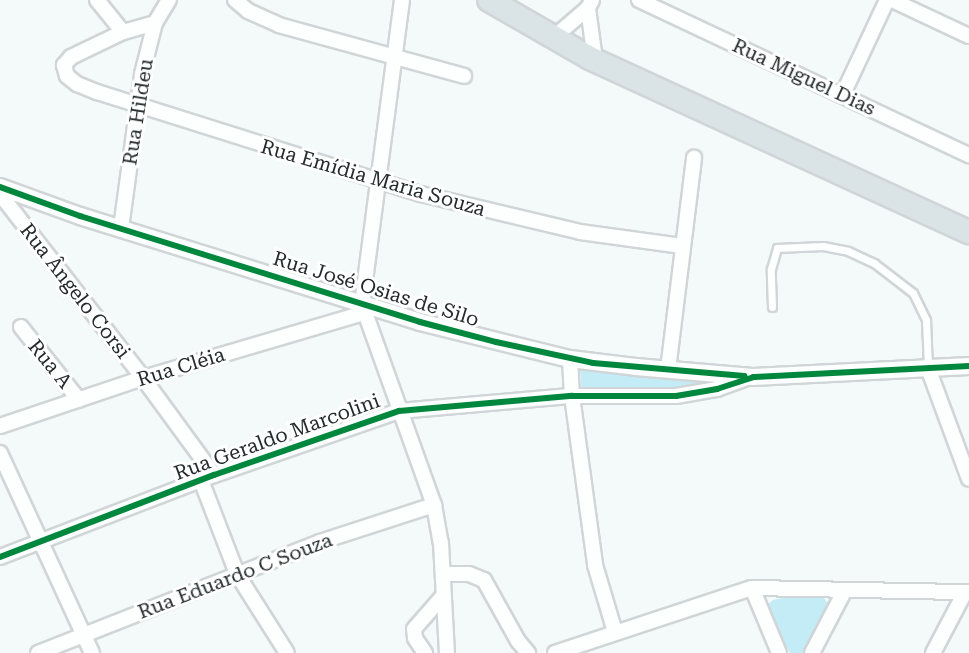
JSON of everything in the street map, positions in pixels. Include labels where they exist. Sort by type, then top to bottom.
[{"type":"highway","points":[[489,0],[553,39],[595,60],[969,232]]},
{"type":"street","points":[[97,0],[123,32],[155,23]]},
{"type":"street","name":"Rua Hildeu","points":[[121,228],[136,105],[155,23],[169,0]]},
{"type":"street","points":[[235,0],[248,11],[279,25],[464,76]]},
{"type":"street","points":[[402,0],[363,308],[434,502],[449,650]]},
{"type":"street","name":"Rua Miguel Dias","points":[[639,0],[969,155]]},
{"type":"street","points":[[843,94],[887,0]]},
{"type":"street","points":[[892,0],[969,36]]},
{"type":"street","points":[[553,39],[590,4]]},
{"type":"street","points":[[590,4],[595,60]]},
{"type":"street","name":"Rua Emídia Maria Souza","points":[[123,32],[71,57],[64,65],[71,80],[97,92],[136,105],[378,182],[481,210],[580,232],[682,246]]},
{"type":"street","points":[[668,370],[694,158]]},
{"type":"street","name":"Rua José Osias de Silo","points":[[0,187],[363,308],[570,359],[753,377]]},
{"type":"street","name":"Rua Ângelo Corsi","points":[[0,194],[143,378],[207,478],[237,574],[287,653]]},
{"type":"street","name":"Rua Cléia","points":[[0,426],[363,308]]},
{"type":"street","name":"Rua A","points":[[21,327],[79,400]]},
{"type":"street","points":[[570,359],[572,396],[595,565],[615,632]]},
{"type":"street","name":"Rua Geraldo Marcolini","points":[[0,557],[207,478],[399,411],[572,396],[676,396],[717,389],[753,377],[969,366]]},
{"type":"street","points":[[928,368],[969,479]]},
{"type":"street","points":[[0,453],[92,653]]},
{"type":"street","name":"Rua Eduardo C Souza","points":[[38,653],[320,542],[434,502]]},
{"type":"street","points":[[443,574],[469,574],[484,580],[518,641],[528,653]]},
{"type":"street","points":[[752,588],[779,653]]},
{"type":"street","points":[[555,653],[752,588],[967,592],[933,653]]},
{"type":"street","points":[[812,653],[845,590]]},
{"type":"street","points":[[425,653],[415,638],[414,628],[442,597]]},
{"type":"lane","points":[[772,307],[771,269],[777,248],[824,246],[848,251],[874,263],[913,292],[926,320],[928,368]]},
{"type":"shaded area","points":[[580,370],[713,380],[713,387],[683,392],[582,393]]},
{"type":"shaded area","points":[[787,597],[823,597],[830,606],[805,653],[790,653],[766,606],[773,600]]},
{"type":"cycle path","points":[[0,187],[80,216],[420,322],[496,342],[593,363],[744,376]]},
{"type":"cycle path","points":[[0,557],[214,475],[399,411],[572,396],[676,396],[717,389],[753,377],[969,366]]}]
